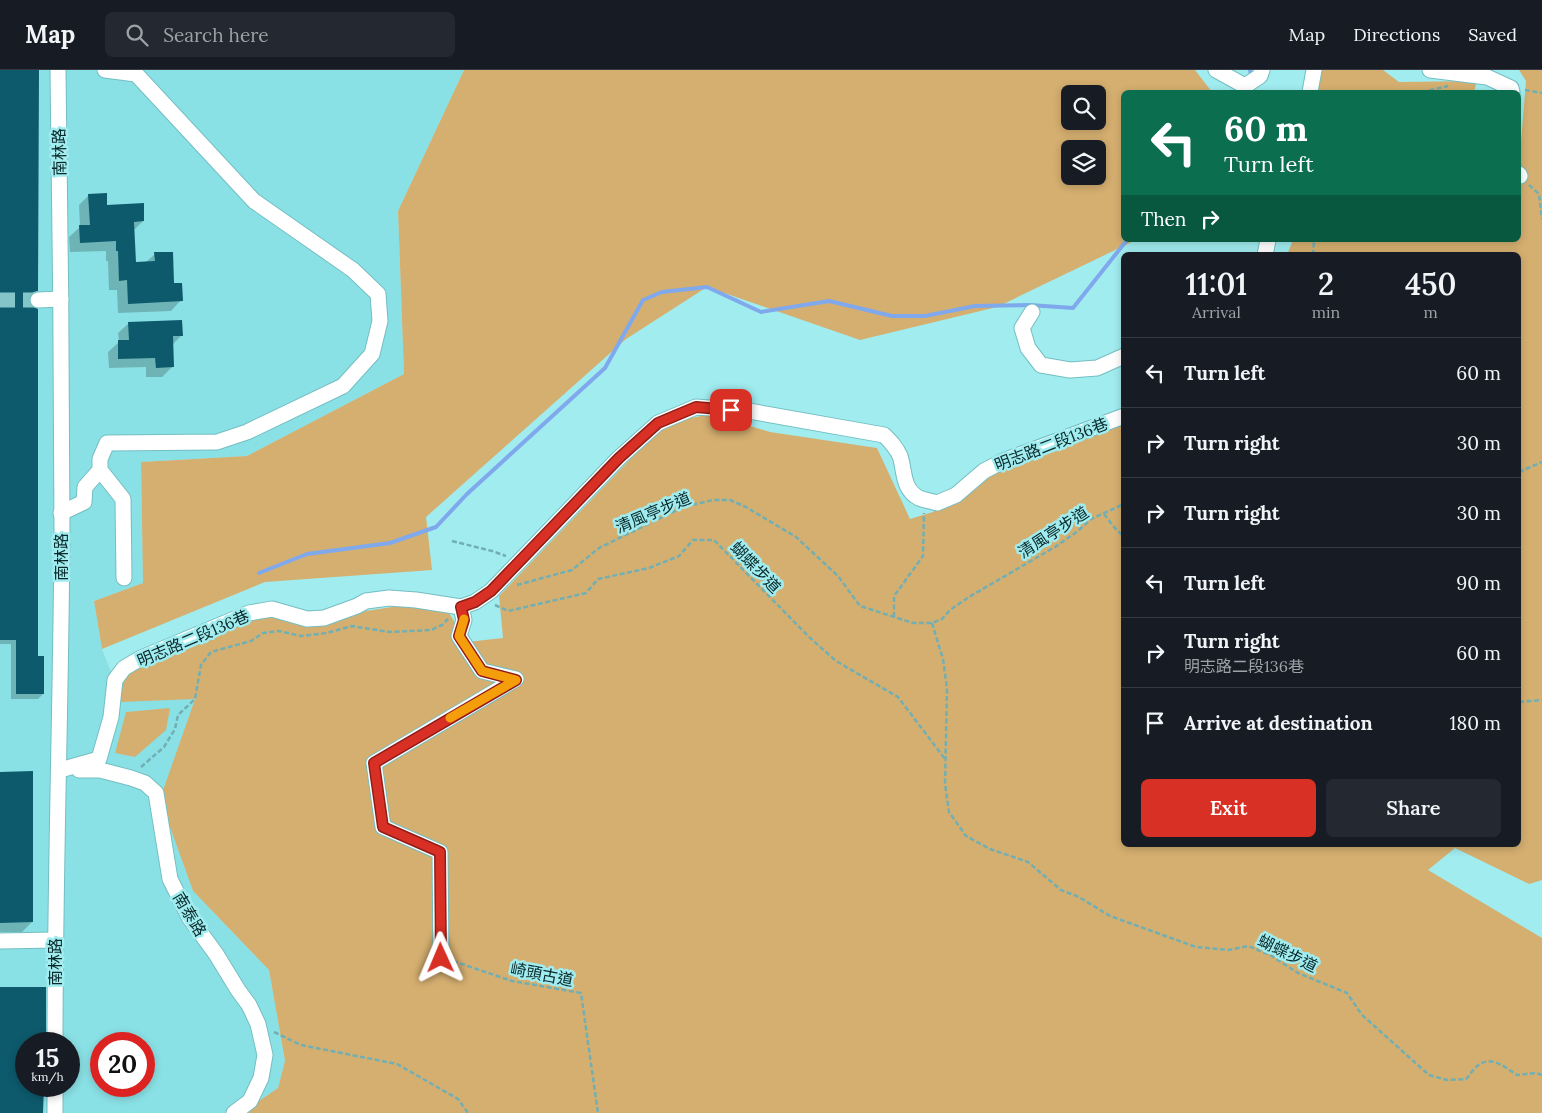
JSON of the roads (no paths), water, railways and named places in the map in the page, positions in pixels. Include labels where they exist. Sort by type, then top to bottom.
[{"type":"street","name":"南林路","points":[[55,1032],[62,513],[58,70]]},
{"type":"street","points":[[105,70],[136,74],[254,201],[353,270],[378,294],[380,321],[372,354],[343,386],[247,432],[217,442],[107,443],[100,459],[100,470],[123,499],[124,578]]},
{"type":"street","points":[[1216,70],[1245,86],[1260,76],[1262,70]]},
{"type":"street","points":[[1310,90],[1314,70]]},
{"type":"street","points":[[1430,70],[1487,77],[1511,88],[1512,90]]},
{"type":"street","points":[[38,300],[61,299]]},
{"type":"street","points":[[1032,312],[1022,328],[1028,348],[1041,365],[1070,370],[1097,368],[1121,357]]},
{"type":"street","name":"明志路二段136巷","points":[[60,770],[99,759],[111,717],[115,680],[124,668],[142,658],[249,612],[272,609],[306,619],[324,618],[366,601],[389,598],[416,600],[461,609],[475,602],[491,591],[619,458],[658,423],[696,407],[749,411],[884,435],[894,445],[900,458],[904,479],[909,490],[918,498],[937,503],[956,495],[984,471],[1003,461],[1121,417]]},
{"type":"street","points":[[62,513],[84,502],[85,486],[100,470]]},
{"type":"street","points":[[441,958],[440,852],[383,827],[374,763],[516,680],[482,671],[459,636],[464,620],[461,609]]},
{"type":"street","name":"南泰路","points":[[60,770],[100,770],[144,783],[156,793],[170,879],[189,917],[249,1005],[258,1024],[265,1055],[260,1078],[250,1101],[234,1113]]},
{"type":"street","points":[[0,941],[55,940]]},
{"type":"street","points":[[54,1113],[55,1097]]},
{"type":"waterway","points":[[1250,70],[1252,78]]},
{"type":"waterway","points":[[259,573],[307,554],[390,543],[436,527],[467,494],[605,368],[643,300],[662,292],[707,287],[761,312],[829,301],[892,316],[925,316],[975,306],[1030,305],[1073,308],[1125,242]]},
{"type":"tunnel","points":[[0,300],[38,300]]}]
